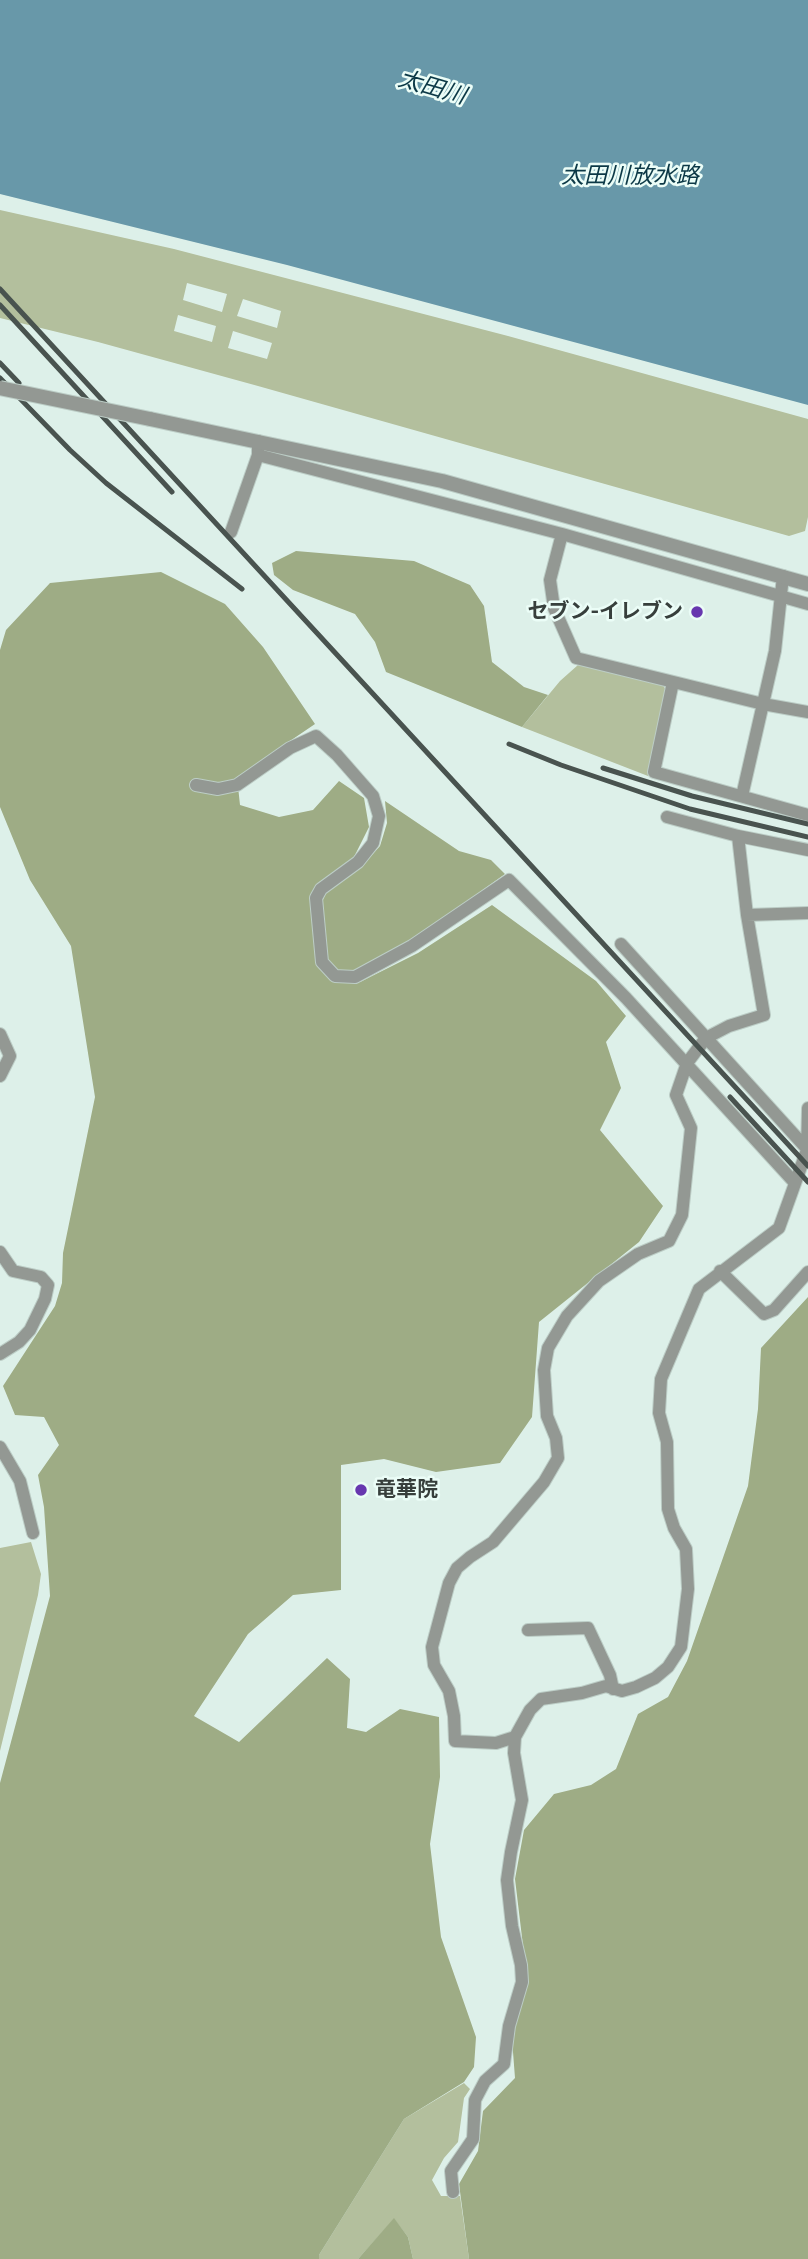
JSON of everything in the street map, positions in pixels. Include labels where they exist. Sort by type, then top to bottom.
[{"type":"street","points":[[0,388],[150,419],[808,604]]},
{"type":"street","points":[[231,532],[258,448]]},
{"type":"street","points":[[258,448],[442,481],[808,584]]},
{"type":"street","points":[[562,534],[550,580],[554,608],[576,657],[763,704],[808,712]]},
{"type":"street","points":[[741,796],[775,651],[783,576]]},
{"type":"street","points":[[673,682],[654,772],[808,815]]},
{"type":"street","points":[[196,785],[218,789],[237,785],[290,748],[316,736],[337,755],[373,796],[379,816],[373,842],[358,862],[321,889],[316,898],[322,962],[335,976],[355,978],[412,946],[509,880],[687,1063],[795,1183]]},
{"type":"street","points":[[667,817],[738,836],[808,850]]},
{"type":"street","points":[[514,1737],[496,1743],[455,1741],[449,1691],[434,1665],[432,1647],[449,1583],[457,1568],[493,1542],[544,1482],[558,1458],[556,1438],[547,1416],[544,1370],[548,1348],[567,1316],[599,1281],[638,1254],[669,1241],[682,1215],[691,1128],[676,1095],[687,1063],[706,1038],[729,1026],[765,1015],[747,915],[738,836]]},
{"type":"street","points":[[747,915],[808,913]]},
{"type":"street","points":[[621,944],[807,1150]]},
{"type":"street","points":[[0,1034],[10,1056],[0,1076]]},
{"type":"street","points":[[453,2192],[451,2171],[473,2139],[475,2100],[485,2081],[504,2064],[509,2026],[522,1982],[512,1926],[508,1880],[522,1800],[514,1737],[530,1710],[541,1699],[582,1693],[606,1686],[622,1691],[655,1678],[668,1667],[681,1647],[688,1589],[686,1549],[674,1528],[668,1509],[667,1442],[659,1413],[661,1379],[699,1289],[779,1228],[807,1150],[808,1108]]},
{"type":"street","points":[[0,1252],[13,1271],[41,1278],[48,1285],[45,1299],[30,1330],[19,1342],[0,1354]]},
{"type":"street","points":[[720,1272],[764,1314],[774,1310],[808,1272]]},
{"type":"street","points":[[0,1447],[20,1481],[33,1533]]},
{"type":"street","points":[[528,1630],[588,1628],[610,1675],[613,1689]]},
{"type":"green space","points":[[0,210],[174,249],[508,336],[808,419],[808,517],[805,531],[789,536],[258,386],[0,318]],"holes":[[[187,283],[227,294],[222,312],[183,300]],[[243,299],[281,311],[277,328],[237,316]],[[178,315],[216,326],[212,342],[174,331]],[[233,331],[272,343],[267,359],[228,348]]]},
{"type":"green space","points":[[296,551],[414,561],[470,585],[484,606],[492,662],[524,687],[548,695],[522,727],[386,672],[375,642],[355,614],[293,590],[274,575],[272,563]]},
{"type":"green space","points":[[161,572],[225,604],[263,647],[315,724],[237,777],[240,805],[279,817],[313,810],[339,781],[364,798],[369,827],[353,859],[323,881],[317,964],[334,978],[360,982],[418,953],[492,905],[596,981],[626,1016],[606,1042],[621,1088],[600,1130],[663,1206],[639,1242],[539,1322],[532,1417],[500,1463],[436,1472],[384,1459],[341,1465],[341,1590],[293,1595],[248,1634],[194,1716],[239,1742],[327,1658],[350,1679],[347,1728],[366,1732],[400,1709],[439,1717],[440,1777],[430,1844],[441,1937],[476,2037],[474,2067],[464,2082],[404,2119],[319,2259],[0,2259],[0,1783],[50,1596],[44,1507],[38,1475],[59,1445],[44,1417],[15,1415],[3,1386],[55,1306],[62,1283],[63,1253],[95,1097],[71,946],[30,880],[0,807],[0,650],[6,630],[50,583]]},
{"type":"green space","points":[[578,665],[663,685],[667,692],[648,776],[522,727],[560,681]]},
{"type":"green space","points":[[385,801],[459,851],[491,860],[505,874],[413,940],[354,972],[337,971],[328,960],[322,902],[326,893],[361,867],[380,846],[387,823]]},
{"type":"green space","points":[[808,1297],[808,2259],[469,2259],[459,2184],[478,2151],[483,2111],[515,2078],[512,2039],[527,1979],[515,1879],[524,1830],[554,1794],[591,1785],[616,1769],[638,1714],[668,1697],[687,1661],[748,1486],[758,1409],[761,1348]]},
{"type":"green space","points":[[31,1542],[41,1574],[38,1595],[0,1751],[0,1548]]},
{"type":"green space","points":[[464,2083],[470,2089],[464,2098],[458,2142],[444,2158],[432,2180],[441,2196],[460,2196],[469,2259],[413,2259],[408,2237],[394,2219],[358,2259],[319,2259],[404,2119]]},
{"type":"green space","points":[[394,2218],[408,2237],[413,2259],[358,2259]]},
{"type":"water","name":"太田川放水路","points":[[0,0],[808,0],[808,405],[287,265],[0,194]]},
{"type":"railway","points":[[0,289],[808,1166]]},
{"type":"railway","points":[[0,305],[172,492]]},
{"type":"railway","points":[[0,363],[19,383]]},
{"type":"railway","points":[[0,378],[106,483],[242,589]]},
{"type":"railway","points":[[509,744],[561,765],[690,809],[808,837]]},
{"type":"railway","points":[[603,768],[692,796],[808,824]]},
{"type":"railway","points":[[730,1097],[808,1182]]},
{"type":"place","name":"セブン-イレブン","points":[[697,612]]},
{"type":"place","name":"竜華院","points":[[361,1490]]},
{"type":"water label","name":"太田川","points":[[432,88]]}]
